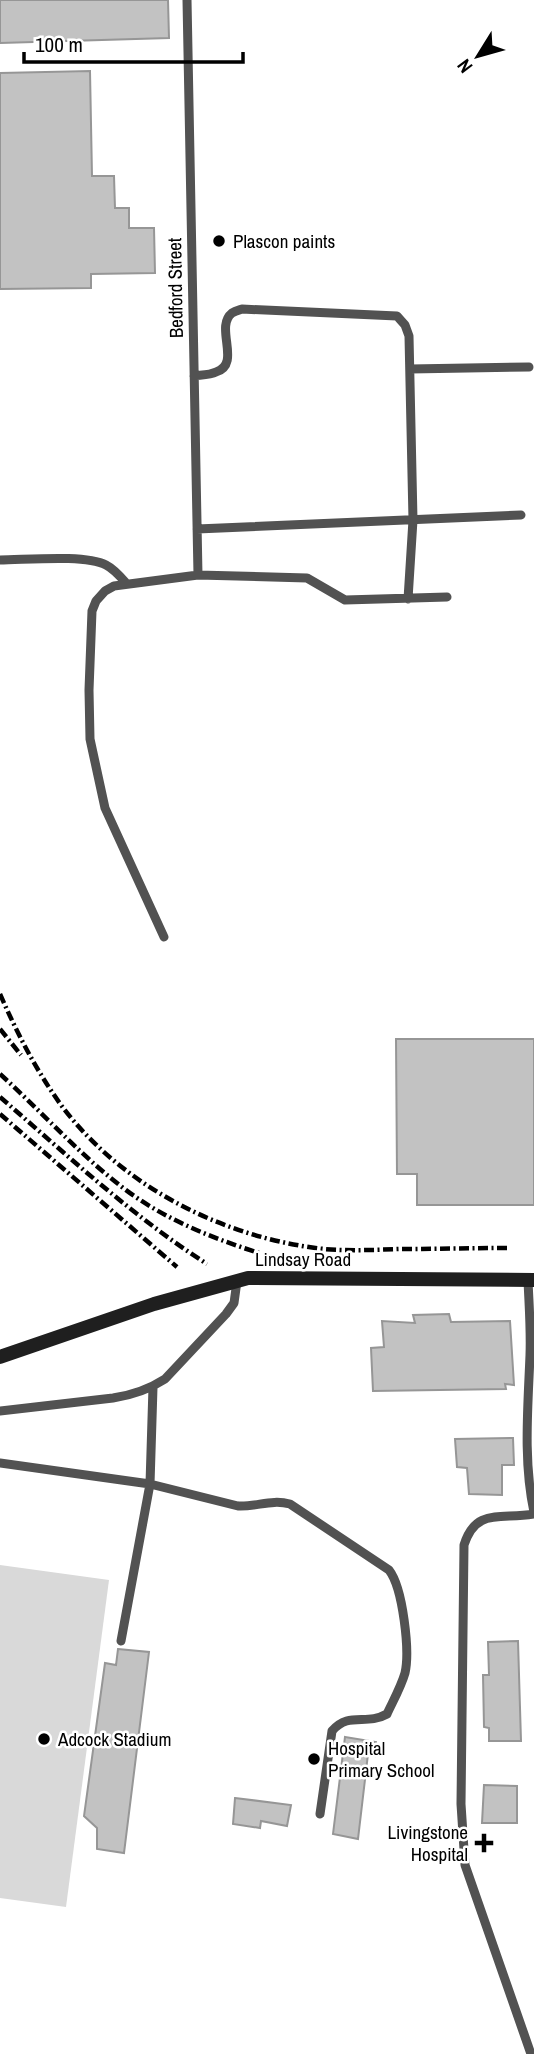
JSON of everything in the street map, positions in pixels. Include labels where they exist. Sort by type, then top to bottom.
[{"type":"street","name":"Lindsay Road","points":[[0,1357],[154,1304],[237,1281],[265,1278],[531,1280]]},
{"type":"lane","name":"Bedford Street","points":[[187,0],[198,575]]},
{"type":"lane","points":[[194,376],[218,372],[225,367],[226,320],[232,313],[242,309],[397,316],[410,336],[413,520],[408,598]]},
{"type":"lane","points":[[410,369],[529,367]]},
{"type":"lane","points":[[197,529],[521,515]]},
{"type":"lane","points":[[0,560],[89,560],[104,564],[119,574],[126,583]]},
{"type":"lane","points":[[164,937],[104,808],[90,739],[92,611],[96,601],[105,591],[126,583],[198,575],[307,578],[345,600],[447,597]]},
{"type":"lane","points":[[531,1280],[532,1352],[528,1457],[534,1513],[480,1521],[470,1530],[464,1545],[461,1804],[465,1865],[531,2054]]},
{"type":"lane","points":[[0,1411],[120,1397],[153,1387],[165,1379],[226,1314],[234,1303],[237,1281]]},
{"type":"lane","points":[[121,1641],[150,1484],[153,1387]]},
{"type":"lane","points":[[0,1463],[150,1484],[238,1506],[252,1507],[278,1501],[290,1504],[376,1560],[394,1577],[400,1593],[406,1660],[402,1682],[387,1714],[371,1721],[347,1719],[332,1731],[320,1814]]},
{"type":"shaded area","name":"Adcock Stadium","points":[[0,1565],[109,1580],[66,1907],[0,1898]]},
{"type":"building","points":[[0,0],[168,0],[169,38],[0,43]]},
{"type":"building","points":[[90,71],[92,176],[114,176],[115,208],[129,208],[129,228],[154,228],[155,273],[91,274],[91,288],[0,289],[0,73]]},
{"type":"building","points":[[396,1039],[534,1039],[534,1205],[417,1205],[417,1174],[397,1174]]},
{"type":"building","points":[[449,1314],[451,1322],[510,1321],[514,1385],[505,1384],[506,1389],[373,1391],[371,1348],[384,1347],[382,1321],[415,1323],[413,1315]]},
{"type":"building","points":[[513,1438],[514,1465],[502,1465],[502,1495],[469,1494],[467,1468],[457,1467],[455,1439]]},
{"type":"building","points":[[518,1641],[521,1741],[489,1741],[489,1728],[484,1727],[483,1675],[489,1675],[488,1642]]},
{"type":"building","points":[[118,1649],[149,1652],[124,1853],[97,1849],[97,1828],[84,1816],[105,1663],[116,1665]]},
{"type":"building","points":[[345,1737],[376,1742],[375,1756],[368,1754],[358,1839],[333,1834]]},
{"type":"building","points":[[484,1785],[517,1786],[517,1823],[482,1823]]},
{"type":"building","points":[[235,1798],[291,1805],[287,1826],[261,1821],[260,1828],[233,1824]]},
{"type":"railway","points":[[0,994],[20,1037],[61,1105],[114,1161],[178,1204],[249,1233],[324,1249],[510,1248]]},
{"type":"railway","points":[[0,1029],[21,1055]]},
{"type":"railway","points":[[0,1074],[90,1160],[154,1209],[189,1226],[262,1254]]},
{"type":"railway","points":[[0,1097],[152,1226],[207,1264]]},
{"type":"railway","points":[[0,1114],[177,1267]]},
{"type":"place","name":"Plascon paints","points":[[219,241]]},
{"type":"place","name":"Adcock Stadium","points":[[44,1739]]},
{"type":"place","name":"Hospital Primary School","points":[[314,1759]]},
{"type":"place","name":"Livingstone Hospital","points":[[484,1843]]}]
